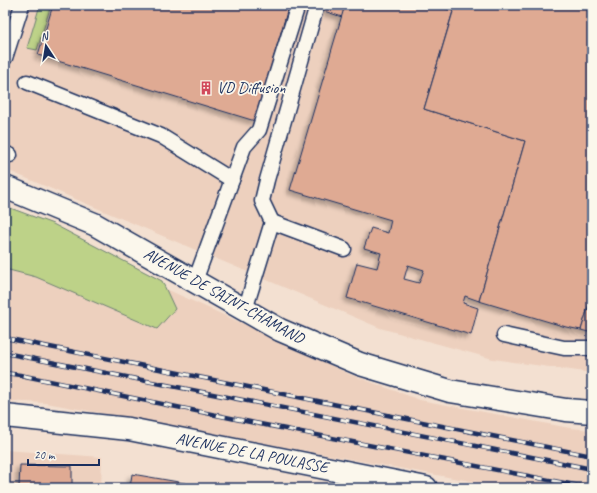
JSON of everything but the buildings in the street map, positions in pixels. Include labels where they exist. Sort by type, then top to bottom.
[{"type":"street","name":"AVENUE DE SAINT-CHAMAND","points":[[5,187],[94,224],[280,330],[360,364],[450,391],[566,410],[592,412]]},
{"type":"street","name":"AVENUE DE LA POULASSE","points":[[5,416],[129,429],[426,488]]},
{"type":"lane","points":[[5,58],[22,5]]},
{"type":"lane","points":[[195,281],[244,147],[259,130],[298,5]]},
{"type":"lane","points":[[245,310],[272,222],[262,201],[317,5]]},
{"type":"lane","points":[[27,82],[161,136],[232,180]]},
{"type":"lane","points":[[272,222],[344,249]]},
{"type":"lane","points":[[504,335],[564,348],[592,348]]},
{"type":"shaded area","points":[[5,5],[592,5],[592,373],[493,359],[380,328],[5,170]]},
{"type":"shaded area","points":[[5,210],[164,288],[349,374],[420,400],[570,428],[592,430],[592,488],[513,488],[46,403],[5,401]]},
{"type":"shaded area","points":[[5,450],[102,457],[101,488],[5,488]]},
{"type":"green space","points":[[40,5],[51,5],[37,50],[27,48]]},
{"type":"green space","points":[[5,206],[53,224],[162,281],[175,309],[157,329],[36,277],[5,269]]},
{"type":"railway","points":[[5,338],[592,456]]},
{"type":"railway","points":[[5,353],[592,469]]},
{"type":"railway","points":[[5,373],[590,488]]},
{"type":"place","name":"VD Diffusion","points":[[206,88]]}]
